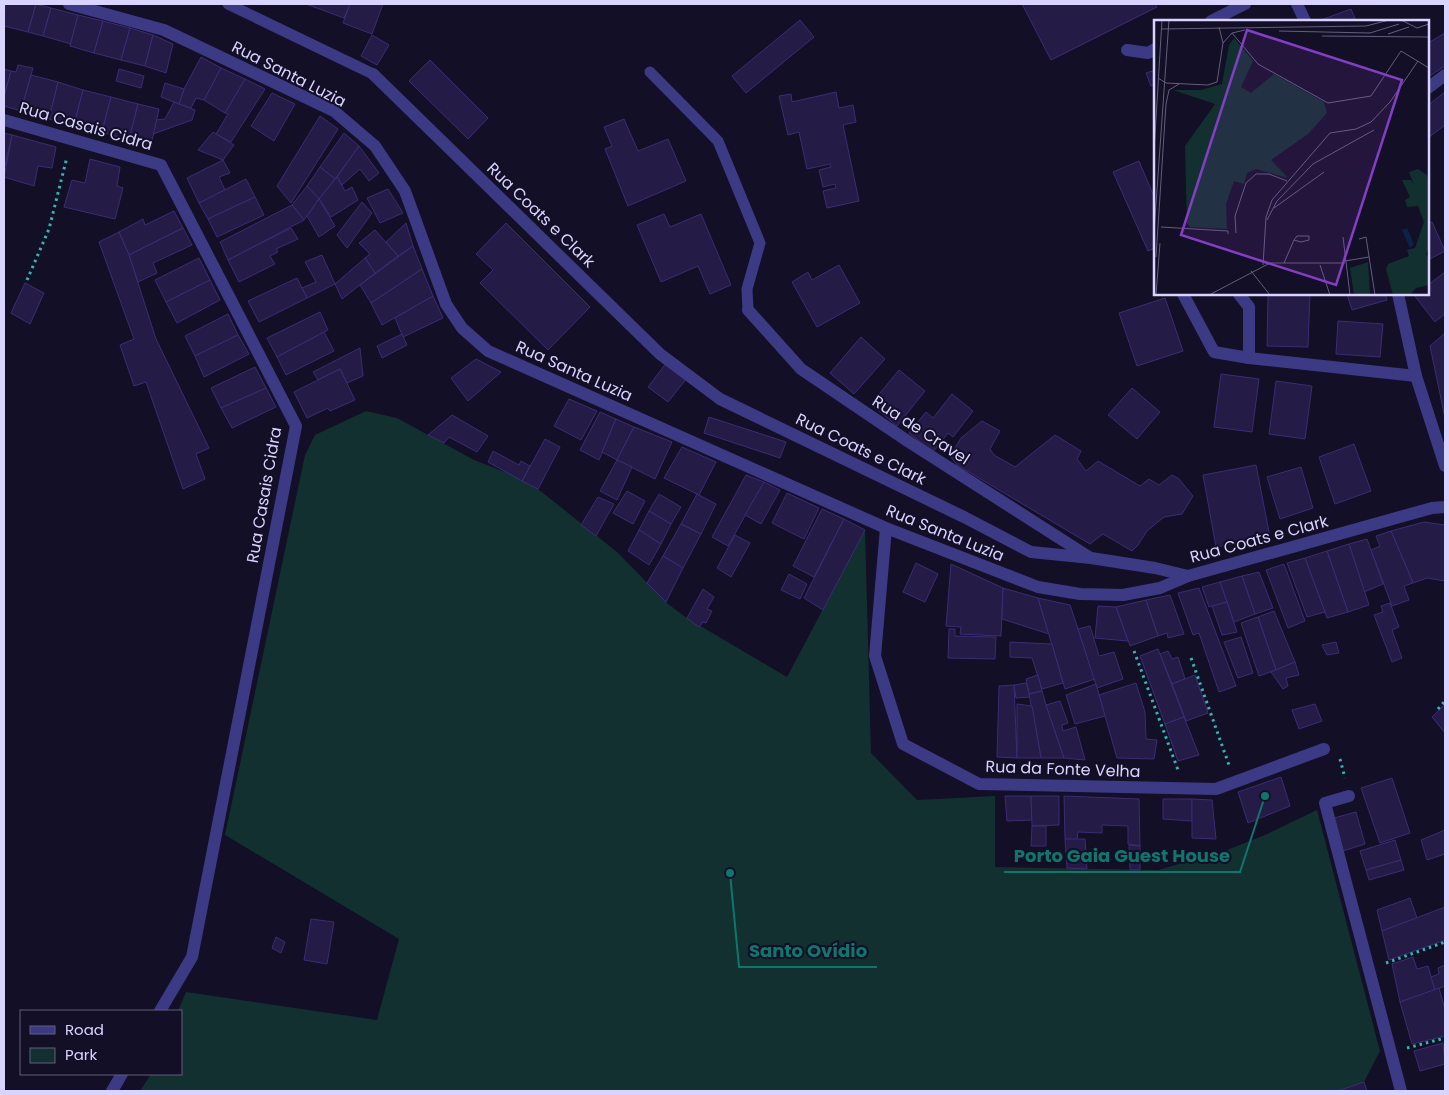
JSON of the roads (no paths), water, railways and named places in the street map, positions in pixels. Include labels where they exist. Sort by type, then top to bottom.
[{"type":"street","name":"Rua Santa Luzia","points":[[68,4],[164,30],[334,111],[375,146],[405,191],[446,304],[462,328],[488,351],[886,528],[1038,587],[1080,594],[1123,594],[1160,588],[1188,576]]},
{"type":"street","points":[[1213,20],[1245,4]]},
{"type":"street","points":[[1297,4],[1305,20]]},
{"type":"street","points":[[1127,50],[1148,53],[1154,50]]},
{"type":"street","name":"Rua Coats e Clark","points":[[374,74],[660,354],[720,399],[964,517],[1031,552],[1091,558],[1155,568],[1188,576],[1432,508],[1445,507]]},
{"type":"street","points":[[1429,87],[1445,75]]},
{"type":"street","name":"Rua Casais Cidra","points":[[4,120],[161,165],[296,426],[192,957],[161,1010]]},
{"type":"street","points":[[1184,295],[1214,352],[1249,358],[1416,376]]},
{"type":"street","points":[[1240,295],[1249,307],[1249,358]]},
{"type":"street","points":[[1398,295],[1416,376],[1445,466]]},
{"type":"street","name":"Rua de Cravel","points":[[748,310],[801,368],[909,442],[1091,558]]},
{"type":"street","name":"Rua da Fonte Velha","points":[[886,528],[875,656],[904,744],[979,784],[1216,789],[1324,749]]},
{"type":"street","points":[[1349,796],[1325,803],[1401,1091]]},
{"type":"street","points":[[112,1091],[121,1075]]},
{"type":"lane","points":[[228,4],[374,74]]},
{"type":"lane","points":[[650,72],[718,141],[760,243],[747,290],[748,310]]},
{"type":"place","name":"Porto Gaia Guest House","points":[[1265,796]]},
{"type":"place","name":"Santo Ovídio","points":[[730,873]]}]
